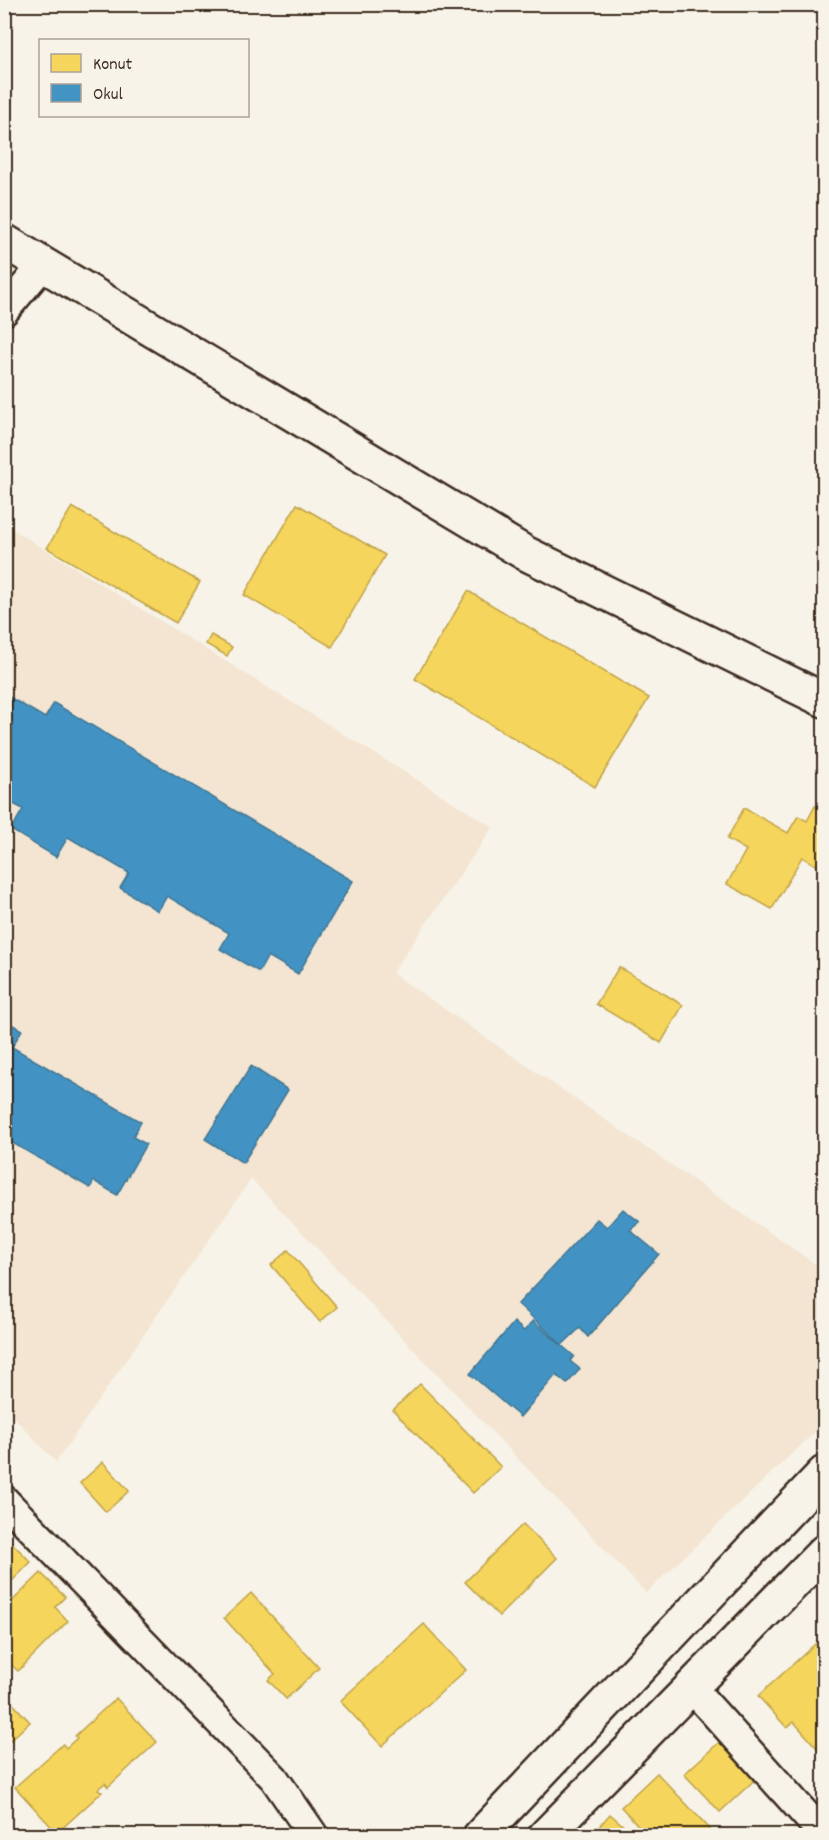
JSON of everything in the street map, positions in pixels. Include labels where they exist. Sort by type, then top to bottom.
[{"type":"main road","points":[[4,241],[525,553],[825,700]]},
{"type":"main road","points":[[480,1836],[825,1473]]},
{"type":"main road","points":[[545,1836],[825,1552]]},
{"type":"street","points":[[4,311],[43,265]]},
{"type":"street","points":[[4,1500],[274,1778],[314,1836]]},
{"type":"street","points":[[691,1687],[825,1835]]},
{"type":"shaded area","points":[[4,524],[493,827],[392,973],[824,1270],[824,1423],[646,1593],[251,1179],[56,1462],[5,1408]]},
{"type":"building: Konut","points":[[297,504],[385,555],[332,647],[244,595]]},
{"type":"building: Konut","points":[[72,507],[200,582],[176,623],[47,548]]},
{"type":"building: Konut","points":[[468,591],[649,698],[595,787],[415,679]]},
{"type":"building: Konut","points":[[211,635],[232,647],[227,656],[206,644]]},
{"type":"building: Konut","points":[[815,806],[824,811],[824,870],[802,857],[772,909],[727,884],[746,850],[727,839],[744,808],[788,833],[798,816],[807,821]]},
{"type":"building: Konut","points":[[619,967],[683,1005],[661,1043],[596,1004]]},
{"type":"building: Konut","points":[[288,1250],[337,1307],[320,1322],[271,1265]]},
{"type":"building: Konut","points":[[420,1384],[501,1467],[473,1493],[393,1410]]},
{"type":"building: Konut","points":[[103,1462],[129,1491],[106,1512],[80,1483]]},
{"type":"building: Konut","points":[[523,1524],[557,1558],[499,1616],[465,1582]]},
{"type":"building: Konut","points":[[4,1535],[31,1562],[4,1589]]},
{"type":"building: Konut","points":[[41,1573],[65,1597],[55,1607],[68,1621],[18,1671],[4,1658],[4,1609]]},
{"type":"building: Konut","points":[[251,1593],[319,1668],[286,1699],[268,1680],[275,1674],[224,1618]]},
{"type":"building: Konut","points":[[424,1624],[466,1670],[382,1746],[340,1701]]},
{"type":"building: Konut","points":[[824,1636],[824,1756],[794,1722],[787,1728],[758,1696]]},
{"type":"building: Konut","points":[[4,1694],[30,1722],[4,1746]]},
{"type":"building: Konut","points":[[116,1698],[157,1742],[108,1787],[105,1783],[98,1789],[102,1792],[57,1833],[15,1787],[63,1744],[66,1748],[77,1738],[75,1736]]},
{"type":"building: Konut","points":[[726,1736],[761,1774],[720,1812],[684,1774]]},
{"type":"building: Konut","points":[[657,1773],[710,1829],[703,1836],[648,1836],[621,1807]]},
{"type":"building: Konut","points":[[610,1814],[633,1834],[632,1836],[591,1836]]},
{"type":"building: Okul","points":[[4,694],[45,718],[54,703],[353,881],[298,974],[268,956],[259,972],[220,949],[229,933],[167,896],[158,911],[120,888],[129,873],[68,837],[56,857],[11,830],[23,809],[4,799]]},
{"type":"building: Okul","points":[[4,1020],[22,1030],[12,1047],[141,1122],[133,1137],[146,1144],[117,1195],[94,1181],[90,1188],[4,1138]]},
{"type":"building: Okul","points":[[251,1066],[288,1090],[243,1163],[205,1139]]},
{"type":"building: Okul","points":[[623,1209],[640,1222],[630,1230],[659,1254],[588,1337],[580,1328],[562,1345],[518,1304],[597,1219],[607,1227]]},
{"type":"building: Okul","points":[[533,1321],[574,1356],[570,1361],[580,1369],[567,1384],[556,1375],[520,1417],[470,1374],[514,1322],[524,1331]]}]
